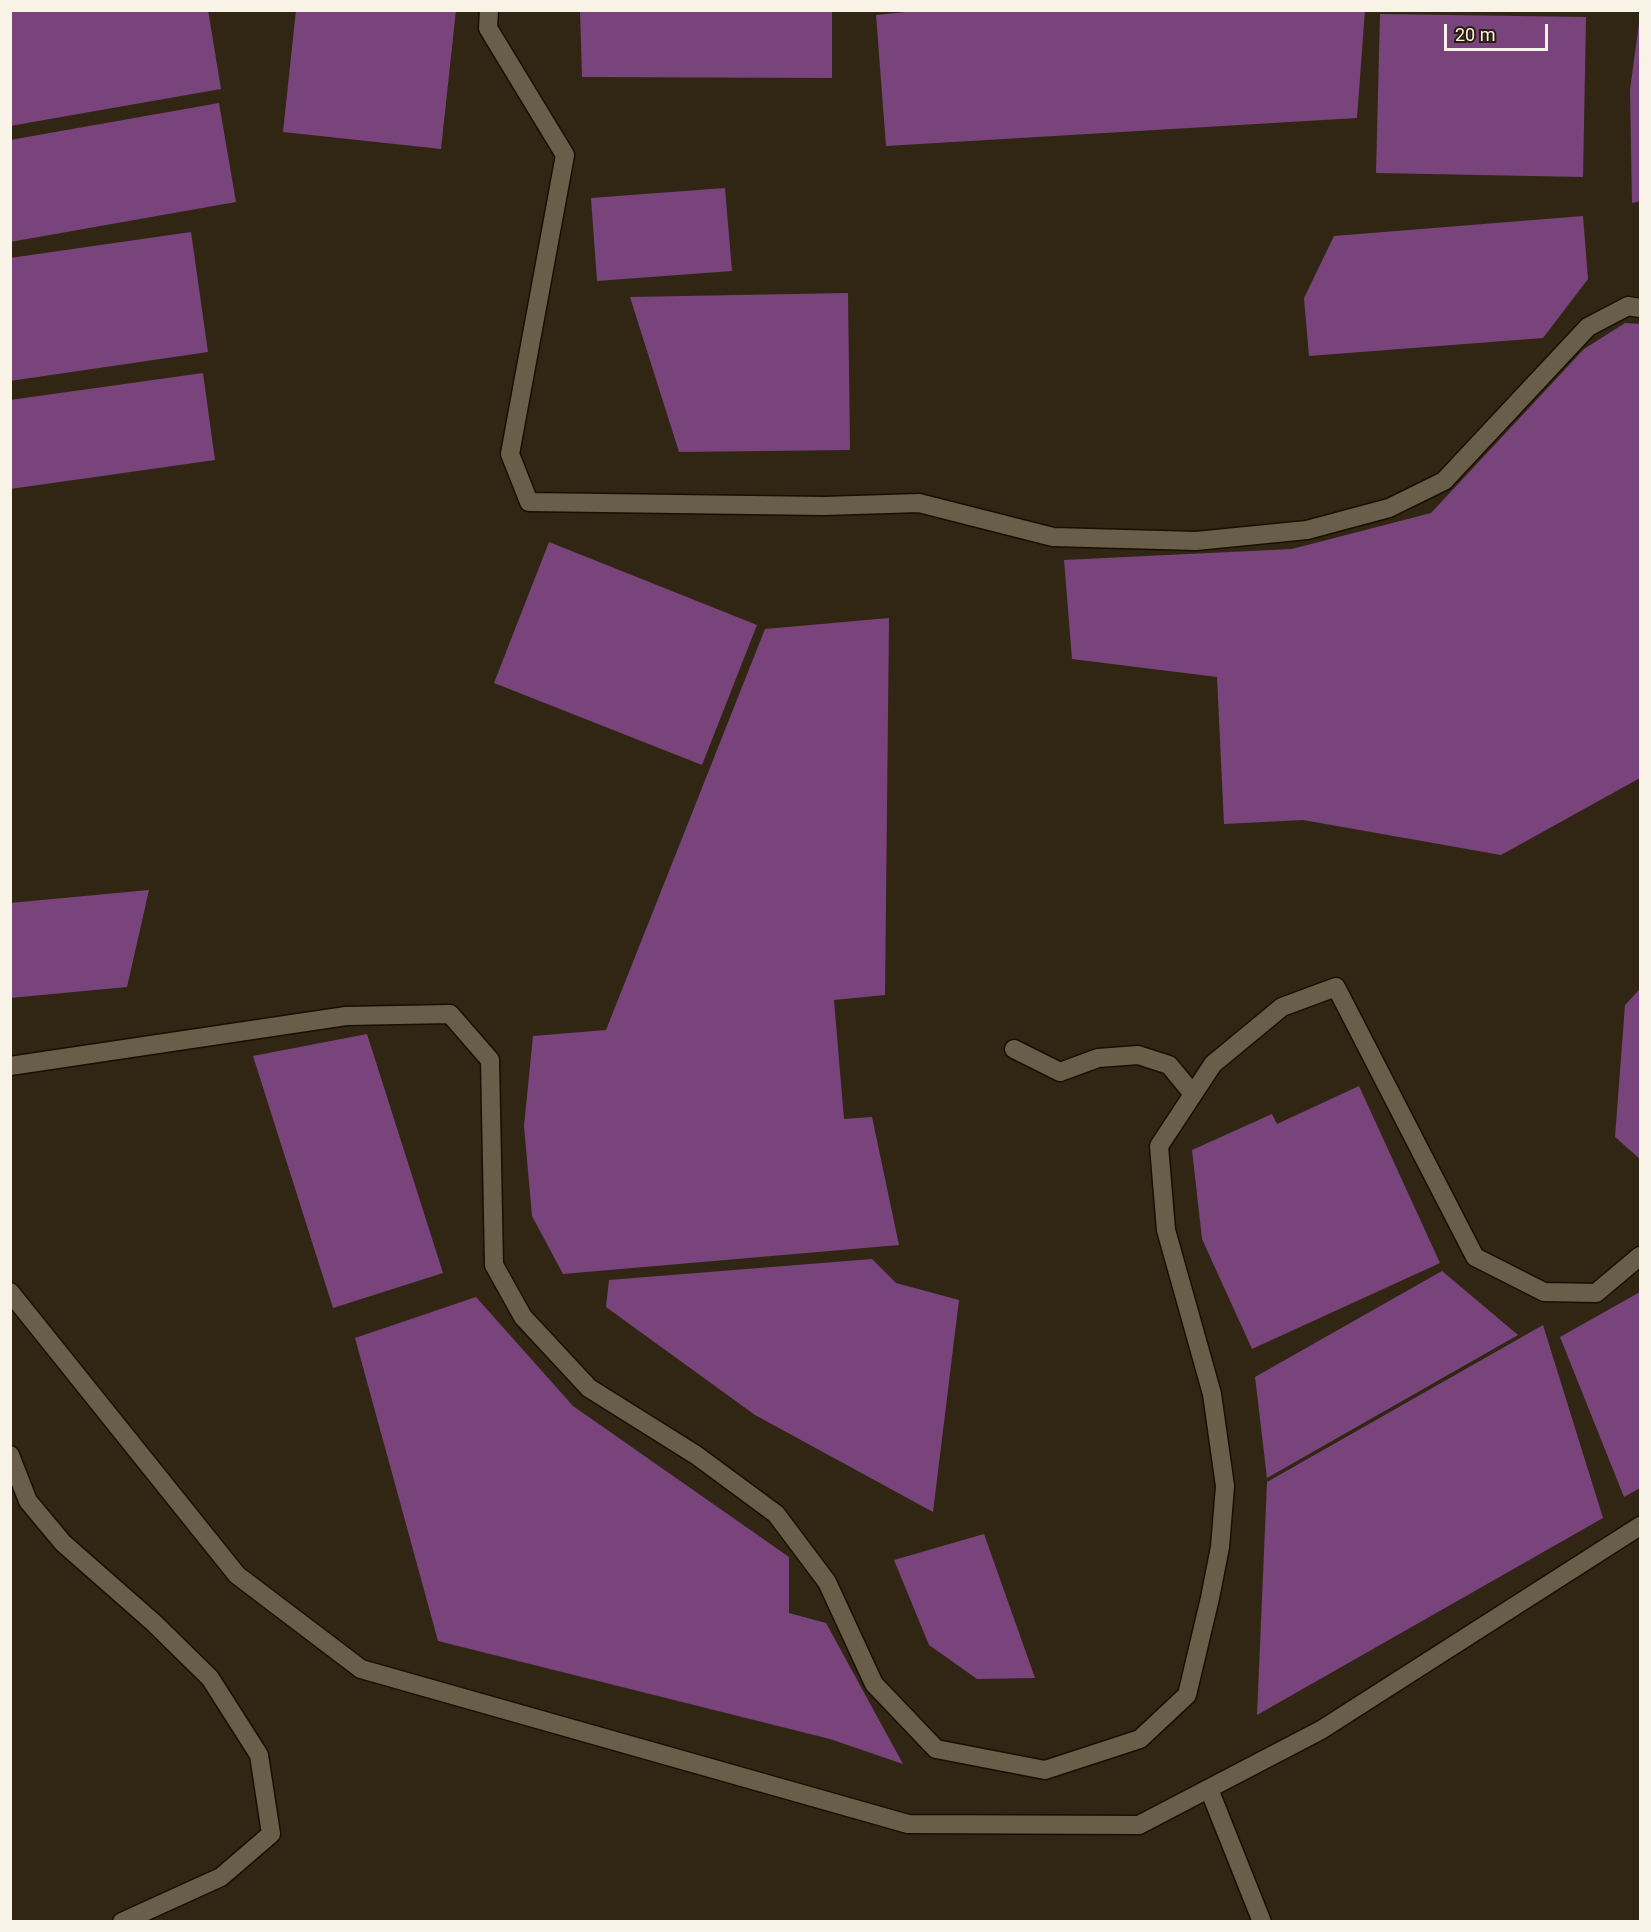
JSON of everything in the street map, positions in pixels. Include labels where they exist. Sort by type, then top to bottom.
[{"type":"street","points":[[489,10],[488,28],[565,155],[510,454],[529,502],[824,506],[919,503],[1053,537],[1196,541],[1307,530],[1389,507],[1444,481],[1588,327],[1628,306],[1641,308]]},
{"type":"street","points":[[10,1065],[346,1016],[450,1014],[490,1060],[494,1265],[523,1317],[589,1388],[696,1455],[776,1514],[827,1582],[874,1684],[936,1749],[1045,1770],[1140,1739],[1187,1695],[1220,1547],[1226,1486],[1212,1394],[1166,1230],[1159,1146],[1213,1064],[1282,1006],[1336,987],[1475,1257],[1544,1292],[1596,1293],[1641,1256]]},
{"type":"street","points":[[1014,1049],[1060,1072],[1098,1059],[1138,1055],[1169,1065],[1193,1094]]},
{"type":"street","points":[[10,1292],[237,1575],[361,1669],[908,1824],[1139,1825],[1321,1730],[1641,1526]]},
{"type":"street","points":[[10,1455],[28,1501],[63,1543],[154,1623],[210,1678],[259,1755],[271,1834],[221,1878],[122,1922]]},
{"type":"street","points":[[1209,1789],[1262,1922]]},
{"type":"building","points":[[10,10],[208,10],[221,89],[10,126]]},
{"type":"building","points":[[296,10],[456,10],[441,149],[283,132]]},
{"type":"building","points":[[580,10],[832,10],[832,78],[582,77]]},
{"type":"building","points":[[926,10],[1365,10],[1357,118],[886,146],[876,15]]},
{"type":"building","points":[[1380,14],[1586,17],[1583,177],[1376,173]]},
{"type":"building","points":[[1639,23],[1640,201],[1632,203],[1630,90]]},
{"type":"building","points":[[219,103],[236,202],[10,242],[10,140]]},
{"type":"building","points":[[725,188],[732,271],[597,281],[591,198]]},
{"type":"building","points":[[1583,216],[1588,279],[1543,338],[1309,356],[1304,298],[1334,236]]},
{"type":"building","points":[[191,232],[208,352],[10,381],[10,258]]},
{"type":"building","points":[[848,293],[850,450],[679,452],[630,297]]},
{"type":"building","points":[[1625,323],[1640,324],[1640,778],[1501,855],[1303,820],[1224,824],[1217,677],[1072,659],[1064,560],[1292,549],[1431,513],[1584,349]]},
{"type":"building","points":[[203,373],[215,460],[10,489],[10,400]]},
{"type":"building","points":[[549,542],[757,625],[702,765],[494,683]]},
{"type":"building","points":[[889,618],[885,995],[834,1000],[844,1119],[872,1117],[899,1245],[563,1274],[532,1216],[524,1126],[533,1036],[606,1030],[765,629]]},
{"type":"building","points":[[149,890],[127,987],[10,998],[10,903]]},
{"type":"building","points":[[1640,989],[1640,1159],[1615,1137],[1625,1005]]},
{"type":"building","points":[[367,1034],[443,1273],[333,1308],[253,1056]]},
{"type":"building","points":[[1359,1086],[1440,1263],[1252,1349],[1202,1239],[1192,1150],[1272,1114],[1277,1124]]},
{"type":"building","points":[[872,1259],[896,1283],[959,1300],[933,1512],[755,1415],[606,1307],[609,1280]]},
{"type":"building","points":[[1442,1271],[1518,1335],[1267,1478],[1255,1377]]},
{"type":"building","points":[[1640,1292],[1640,1488],[1624,1497],[1560,1337]]},
{"type":"building","points":[[476,1297],[573,1406],[789,1557],[789,1613],[826,1623],[903,1764],[830,1739],[438,1641],[355,1338]]},
{"type":"building","points":[[1543,1325],[1603,1518],[1257,1715],[1267,1482]]},
{"type":"building","points":[[984,1534],[1035,1678],[977,1679],[929,1645],[894,1560]]}]
